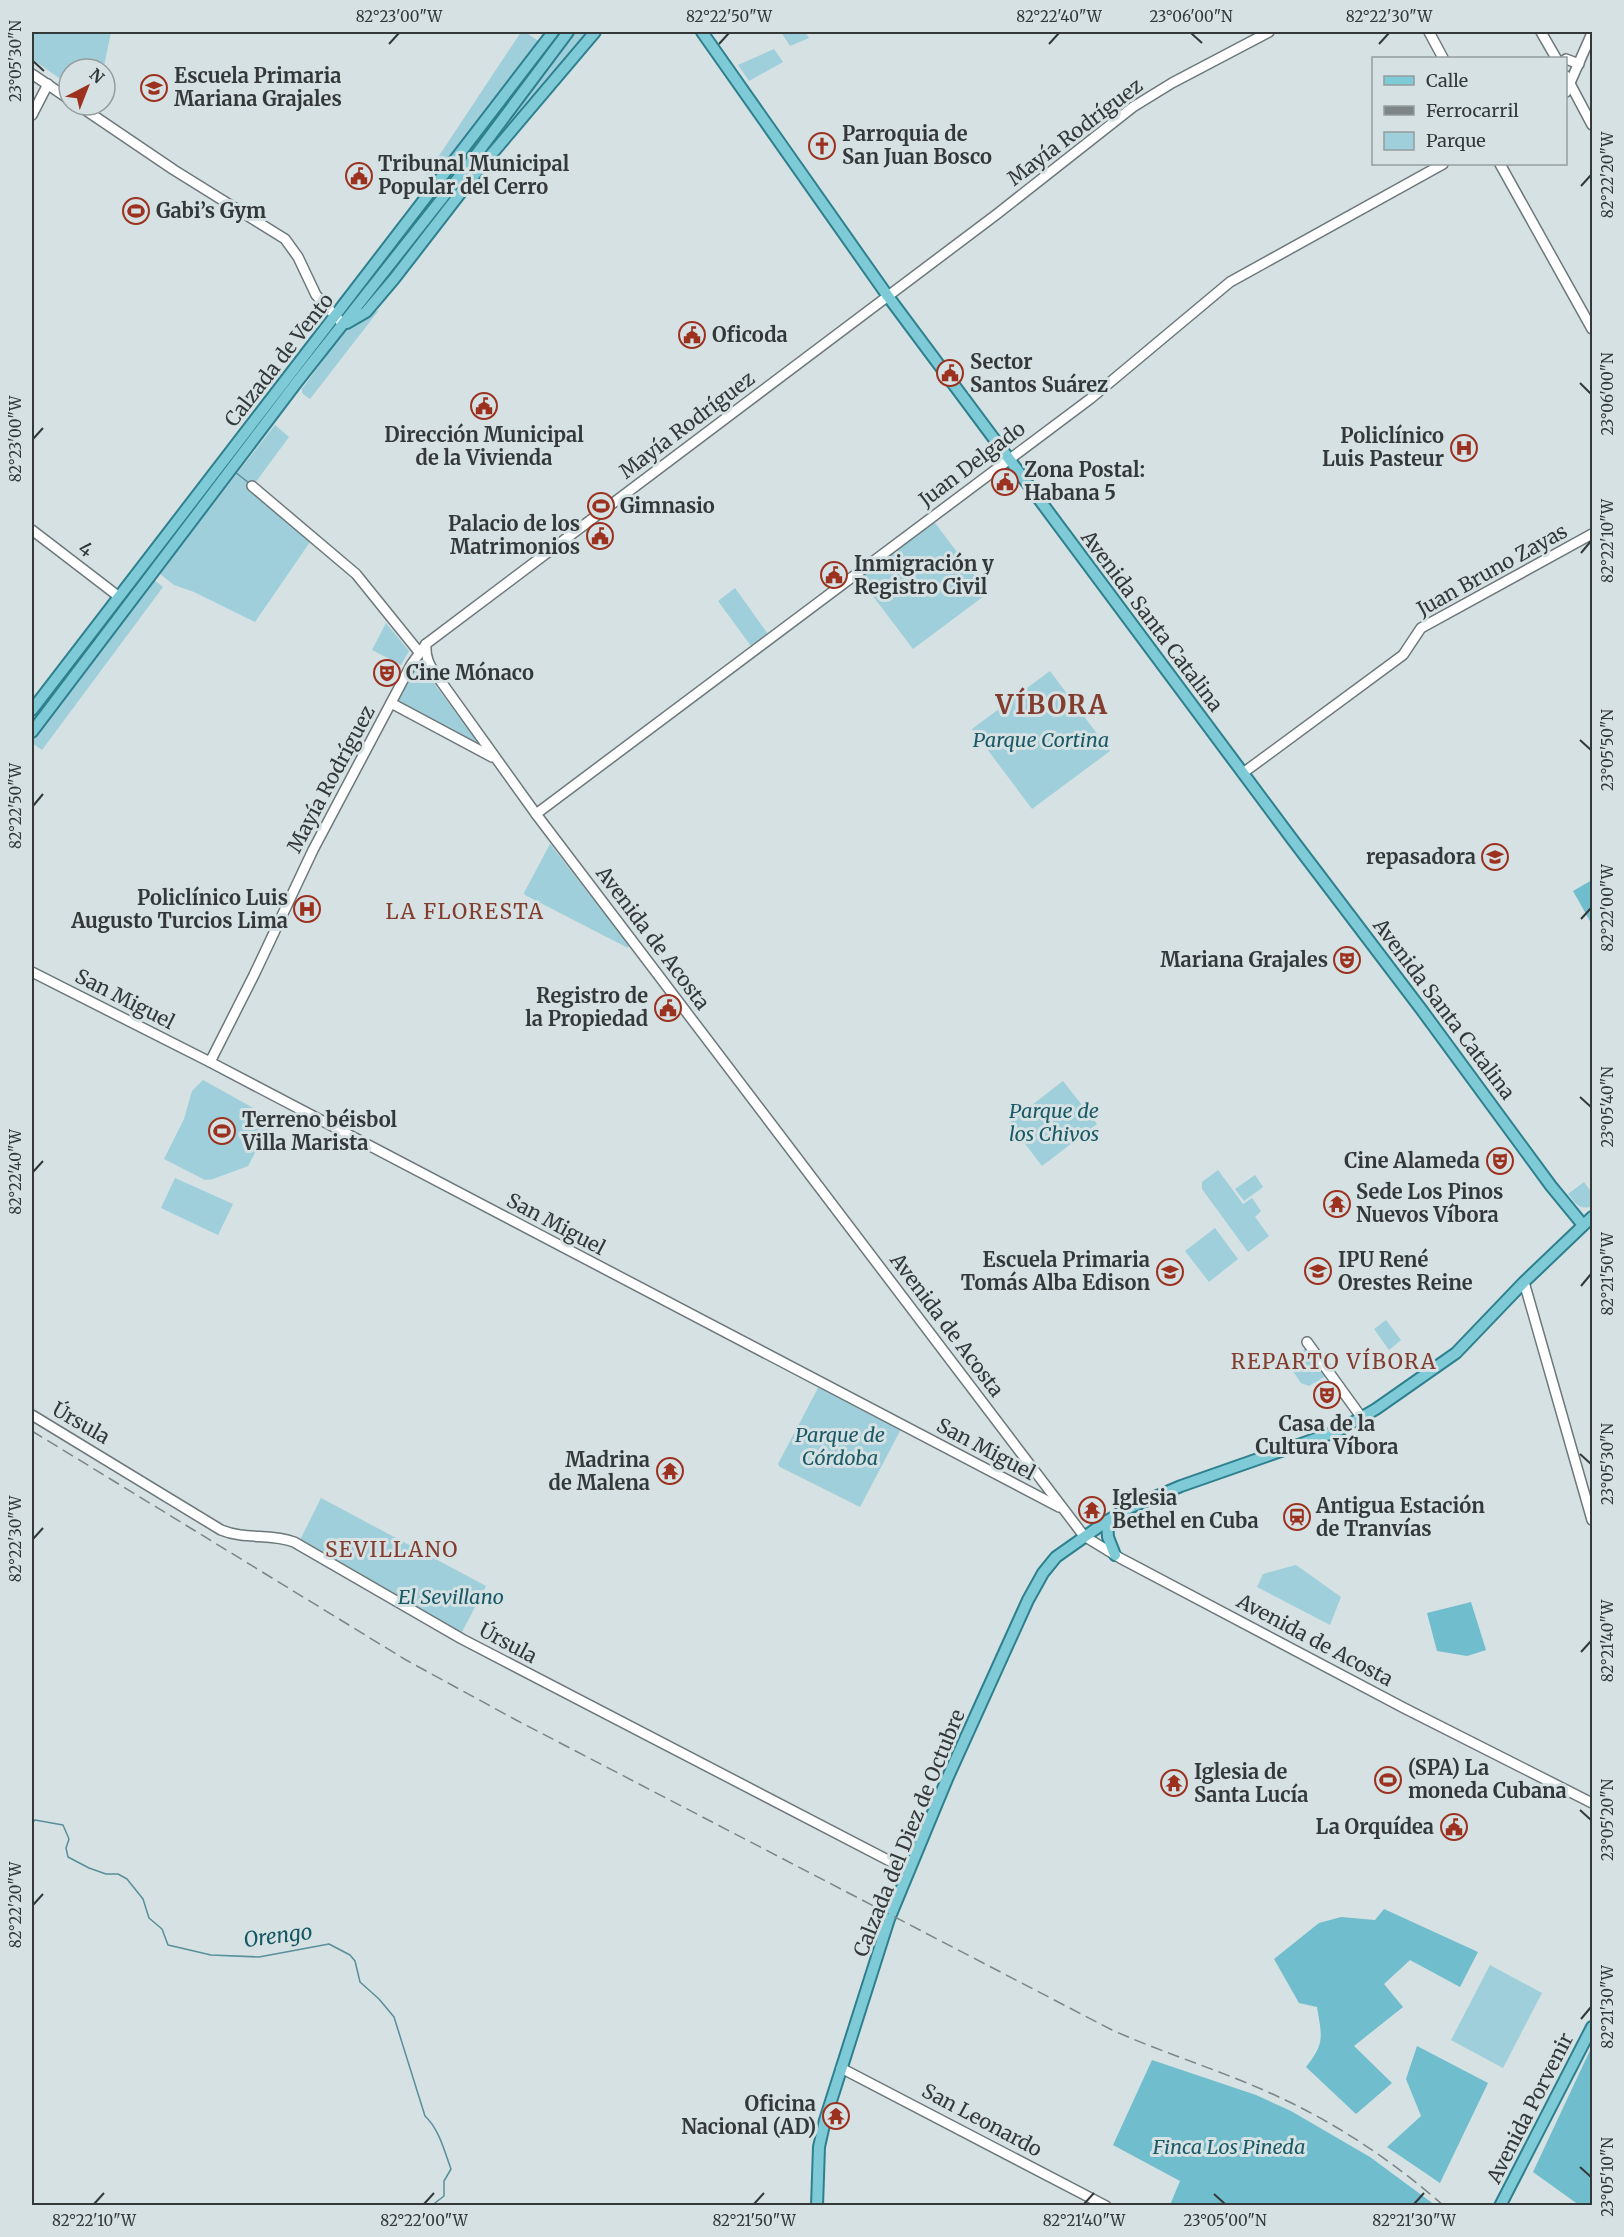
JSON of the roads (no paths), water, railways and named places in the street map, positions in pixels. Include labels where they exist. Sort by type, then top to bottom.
[{"type":"main road","name":"Calzada de Vento","points":[[32,732],[297,382],[436,185],[553,32]]},
{"type":"main road","name":"Calzada de Vento","points":[[32,710],[118,596],[339,321],[470,163],[568,32]]},
{"type":"main road","name":"Calzada de Vento","points":[[339,321],[366,312],[479,169],[595,32]]},
{"type":"main road","name":"Avenida Santa Catalina","points":[[702,32],[887,295],[1008,458],[1567,1206],[1588,1225]]},
{"type":"main road","points":[[436,185],[492,146],[529,111]]},
{"type":"main road","points":[[1115,1555],[1108,1537],[1107,1521],[1129,1508],[1170,1490],[1338,1431],[1362,1418],[1456,1353],[1524,1282],[1588,1225],[1593,1216],[1582,1214],[1567,1206]]},
{"type":"main road","name":"Calzada del Diez de Octubre","points":[[817,2205],[819,2147],[831,2098],[889,1919],[947,1779],[1043,1573],[1056,1557],[1107,1521]]},
{"type":"main road","name":"Avenida Porvenir","points":[[1500,2205],[1593,2026]]},
{"type":"street","name":"Mayía Rodríguez","points":[[210,1062],[313,850],[411,665],[426,644],[997,214],[1133,107],[1172,83],[1269,32]]},
{"type":"street","points":[[1429,32],[1442,57]]},
{"type":"street","points":[[1541,32],[1555,57]]},
{"type":"street","points":[[1593,33],[1568,88],[1593,125]]},
{"type":"street","points":[[1567,60],[1579,64]]},
{"type":"street","points":[[32,74],[57,90]]},
{"type":"street","points":[[32,115],[48,84]]},
{"type":"street","points":[[96,117],[174,170],[285,238],[298,257],[316,295],[339,321]]},
{"type":"street","name":"Juan Delgado","points":[[536,814],[1008,458],[1090,399],[1230,282],[1441,165]]},
{"type":"street","points":[[1501,165],[1593,329]]},
{"type":"street","points":[[252,486],[356,574],[419,652]]},
{"type":"street","name":"4","points":[[32,530],[118,596]]},
{"type":"street","name":"Juan Bruno Zayas","points":[[1243,773],[1403,655],[1421,628],[1593,534]]},
{"type":"street","name":"Avenida de Acosta","points":[[426,644],[428,663],[536,814],[1084,1536],[1115,1555],[1404,1708],[1593,1803]]},
{"type":"street","points":[[411,665],[420,664],[437,676]]},
{"type":"street","points":[[391,703],[496,759]]},
{"type":"street","name":"San Miguel","points":[[32,974],[210,1062],[557,1246],[1063,1509]]},
{"type":"street","points":[[1524,1282],[1593,1520]]},
{"type":"street","points":[[1307,1341],[1362,1418]]},
{"type":"street","name":"Úrsula","points":[[32,1415],[221,1530],[239,1535],[274,1536],[294,1542],[462,1640],[909,1871]]},
{"type":"street","name":"San Leonardo","points":[[841,2068],[1106,2205]]},
{"type":"waterway","points":[[235,472],[249,483]]},
{"type":"waterway","name":"Orengo","points":[[32,1823],[35,1820],[63,1825],[69,1839],[66,1848],[68,1857],[89,1868],[106,1874],[118,1874],[127,1879],[143,1899],[149,1918],[162,1929],[168,1945],[211,1955],[259,1957],[329,1944],[350,1955],[355,1961],[360,1982],[394,2017],[425,2116],[438,2133],[451,2169],[444,2181],[444,2196],[431,2206]]},
{"type":"railway","points":[[32,1431],[406,1660],[516,1720],[1112,2030],[1239,2080],[1303,2109],[1367,2146],[1444,2206]]},
{"type":"place","name":"Escuela Primaria Mariana Grajales","points":[[154,88]]},
{"type":"place","name":"Parroquia de San Juan Bosco","points":[[822,146]]},
{"type":"place","name":"Tribunal Municipal Popular del Cerro","points":[[359,176]]},
{"type":"place","name":"Gabi’s Gym","points":[[136,211]]},
{"type":"place","name":"Oficoda","points":[[692,335]]},
{"type":"place","name":"Sector Santos Suárez","points":[[950,373]]},
{"type":"place","name":"Dirección Municipal de la Vivienda","points":[[484,406]]},
{"type":"place","name":"Policlínico Luis Pasteur","points":[[1464,448]]},
{"type":"place","name":"Zona Postal: Habana 5","points":[[1005,482]]},
{"type":"place","name":"Gimnasio","points":[[601,506]]},
{"type":"place","name":"Palacio de los Matrimonios","points":[[600,536]]},
{"type":"place","name":"Inmigración y Registro Civil","points":[[834,575]]},
{"type":"place","name":"Cine Mónaco","points":[[387,673]]},
{"type":"place","name":"repasadora","points":[[1495,857]]},
{"type":"place","name":"Policlínico Luis Augusto Turcios Lima","points":[[307,909]]},
{"type":"place","name":"Mariana Grajales","points":[[1347,960]]},
{"type":"place","name":"Registro de la Propiedad","points":[[668,1008]]},
{"type":"place","name":"Terreno béisbol Villa Marista","points":[[222,1131]]},
{"type":"place","name":"Cine Alameda","points":[[1500,1161]]},
{"type":"place","name":"Sede Los Pinos Nuevos Víbora","points":[[1337,1204]]},
{"type":"place","name":"IPU René Orestes Reine","points":[[1318,1271]]},
{"type":"place","name":"Escuela Primaria Tomás Alba Edison","points":[[1170,1272]]},
{"type":"place","name":"Casa de la Cultura Víbora","points":[[1327,1395]]},
{"type":"place","name":"Madrina de Malena","points":[[670,1471]]},
{"type":"place","name":"Iglesia Bethel en Cuba","points":[[1092,1510]]},
{"type":"place","name":"Antigua Estación de Tranvías","points":[[1297,1517]]},
{"type":"place","name":"(SPA) La moneda Cubana","points":[[1388,1780]]},
{"type":"place","name":"Iglesia de Santa Lucía","points":[[1174,1783]]},
{"type":"place","name":"La Orquídea","points":[[1454,1827]]},
{"type":"place","name":"Oficina Nacional (AD)","points":[[836,2116]]},
{"type":"district","name":"VÍBORA","points":[[1052,705]]},
{"type":"district","name":"LA FLORESTA","points":[[465,912]]},
{"type":"district","name":"REPARTO VÍBORA","points":[[1334,1362]]},
{"type":"district","name":"SEVILLANO","points":[[392,1550]]},
{"type":"park label","name":"Parque Cortina","points":[[1041,740]]},
{"type":"park label","name":"Parque de los Chivos","points":[[1054,1122]]},
{"type":"park label","name":"Parque de Córdoba","points":[[840,1446]]},
{"type":"park label","name":"El Sevillano","points":[[451,1597]]},
{"type":"park label","name":"Finca Los Pineda","points":[[1229,2147]]}]
